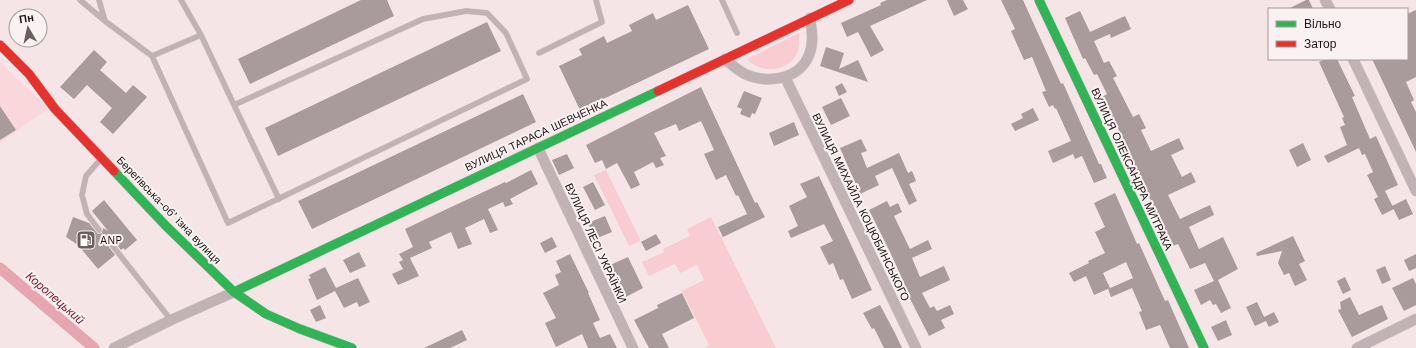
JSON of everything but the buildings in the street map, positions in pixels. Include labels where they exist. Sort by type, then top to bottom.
[{"type":"main road","name":"ВУЛИЦЯ ТАРАСА ШЕВЧЕНКА","points":[[234,292],[849,0]]},
{"type":"main road","name":"ВУЛИЦЯ ОЛЕКСАНДРА МИТРАКА","points":[[1039,0],[1204,348]]},
{"type":"main road","name":"Берегівська-обʼїзна вулиця","points":[[0,45],[29,74],[56,109],[171,231],[234,292],[266,314],[300,329],[352,348]]},
{"type":"street","points":[[725,59],[744,74],[757,78],[770,80],[785,77],[795,72],[804,64],[809,55],[812,42],[810,18]]},
{"type":"street","points":[[1353,60],[1416,191]]},
{"type":"street","name":"ВУЛИЦЯ МИХАЙЛА КОЦЮБИНСЬКОГО","points":[[785,77],[916,348]]},
{"type":"street","name":"ВУЛИЦЯ ЛЕСІ УКРАЇНКИ","points":[[538,148],[633,348]]},
{"type":"street","points":[[114,348],[171,320],[234,292]]},
{"type":"street","points":[[1357,348],[1416,319]]},
{"type":"lane","points":[[80,0],[105,21],[152,56],[228,223],[527,79],[506,33],[487,13],[466,11],[423,19],[234,105]]},
{"type":"lane","points":[[98,0],[105,21]]},
{"type":"lane","points":[[181,0],[201,35],[279,199]]},
{"type":"lane","points":[[539,53],[602,22],[596,0]]},
{"type":"lane","points":[[722,0],[737,33]]},
{"type":"lane","points":[[152,56],[201,35]]},
{"type":"lane","points":[[99,230],[87,214],[82,194],[86,176],[102,158]]},
{"type":"lane","points":[[108,240],[171,320]]},
{"type":"shaded area","points":[[799,33],[797,54],[785,66],[765,69],[752,64],[747,59]]},
{"type":"shaded area","points":[[0,61],[49,108],[0,143]]},
{"type":"shaded area","points":[[606,170],[641,241],[629,246],[594,175]]},
{"type":"shaded area","points":[[711,217],[776,348],[705,348],[709,345],[682,291],[704,280],[697,265],[680,273],[675,264],[649,276],[642,262],[664,252],[663,249],[690,236],[687,229]]},
{"type":"waterway","name":"Коропецький","points":[[0,268],[94,348]]},
{"type":"traffic: fast","points":[[1039,0],[1204,348]]},
{"type":"traffic: fast","points":[[234,292],[658,91]]},
{"type":"traffic: fast","points":[[114,171],[166,226],[234,292],[266,314],[300,329],[352,348]]},
{"type":"traffic: jam","points":[[658,91],[849,0]]},
{"type":"traffic: jam","points":[[0,45],[29,74],[55,109],[114,171]]},
{"type":"place","name":"ANP","points":[[86,240]]}]
